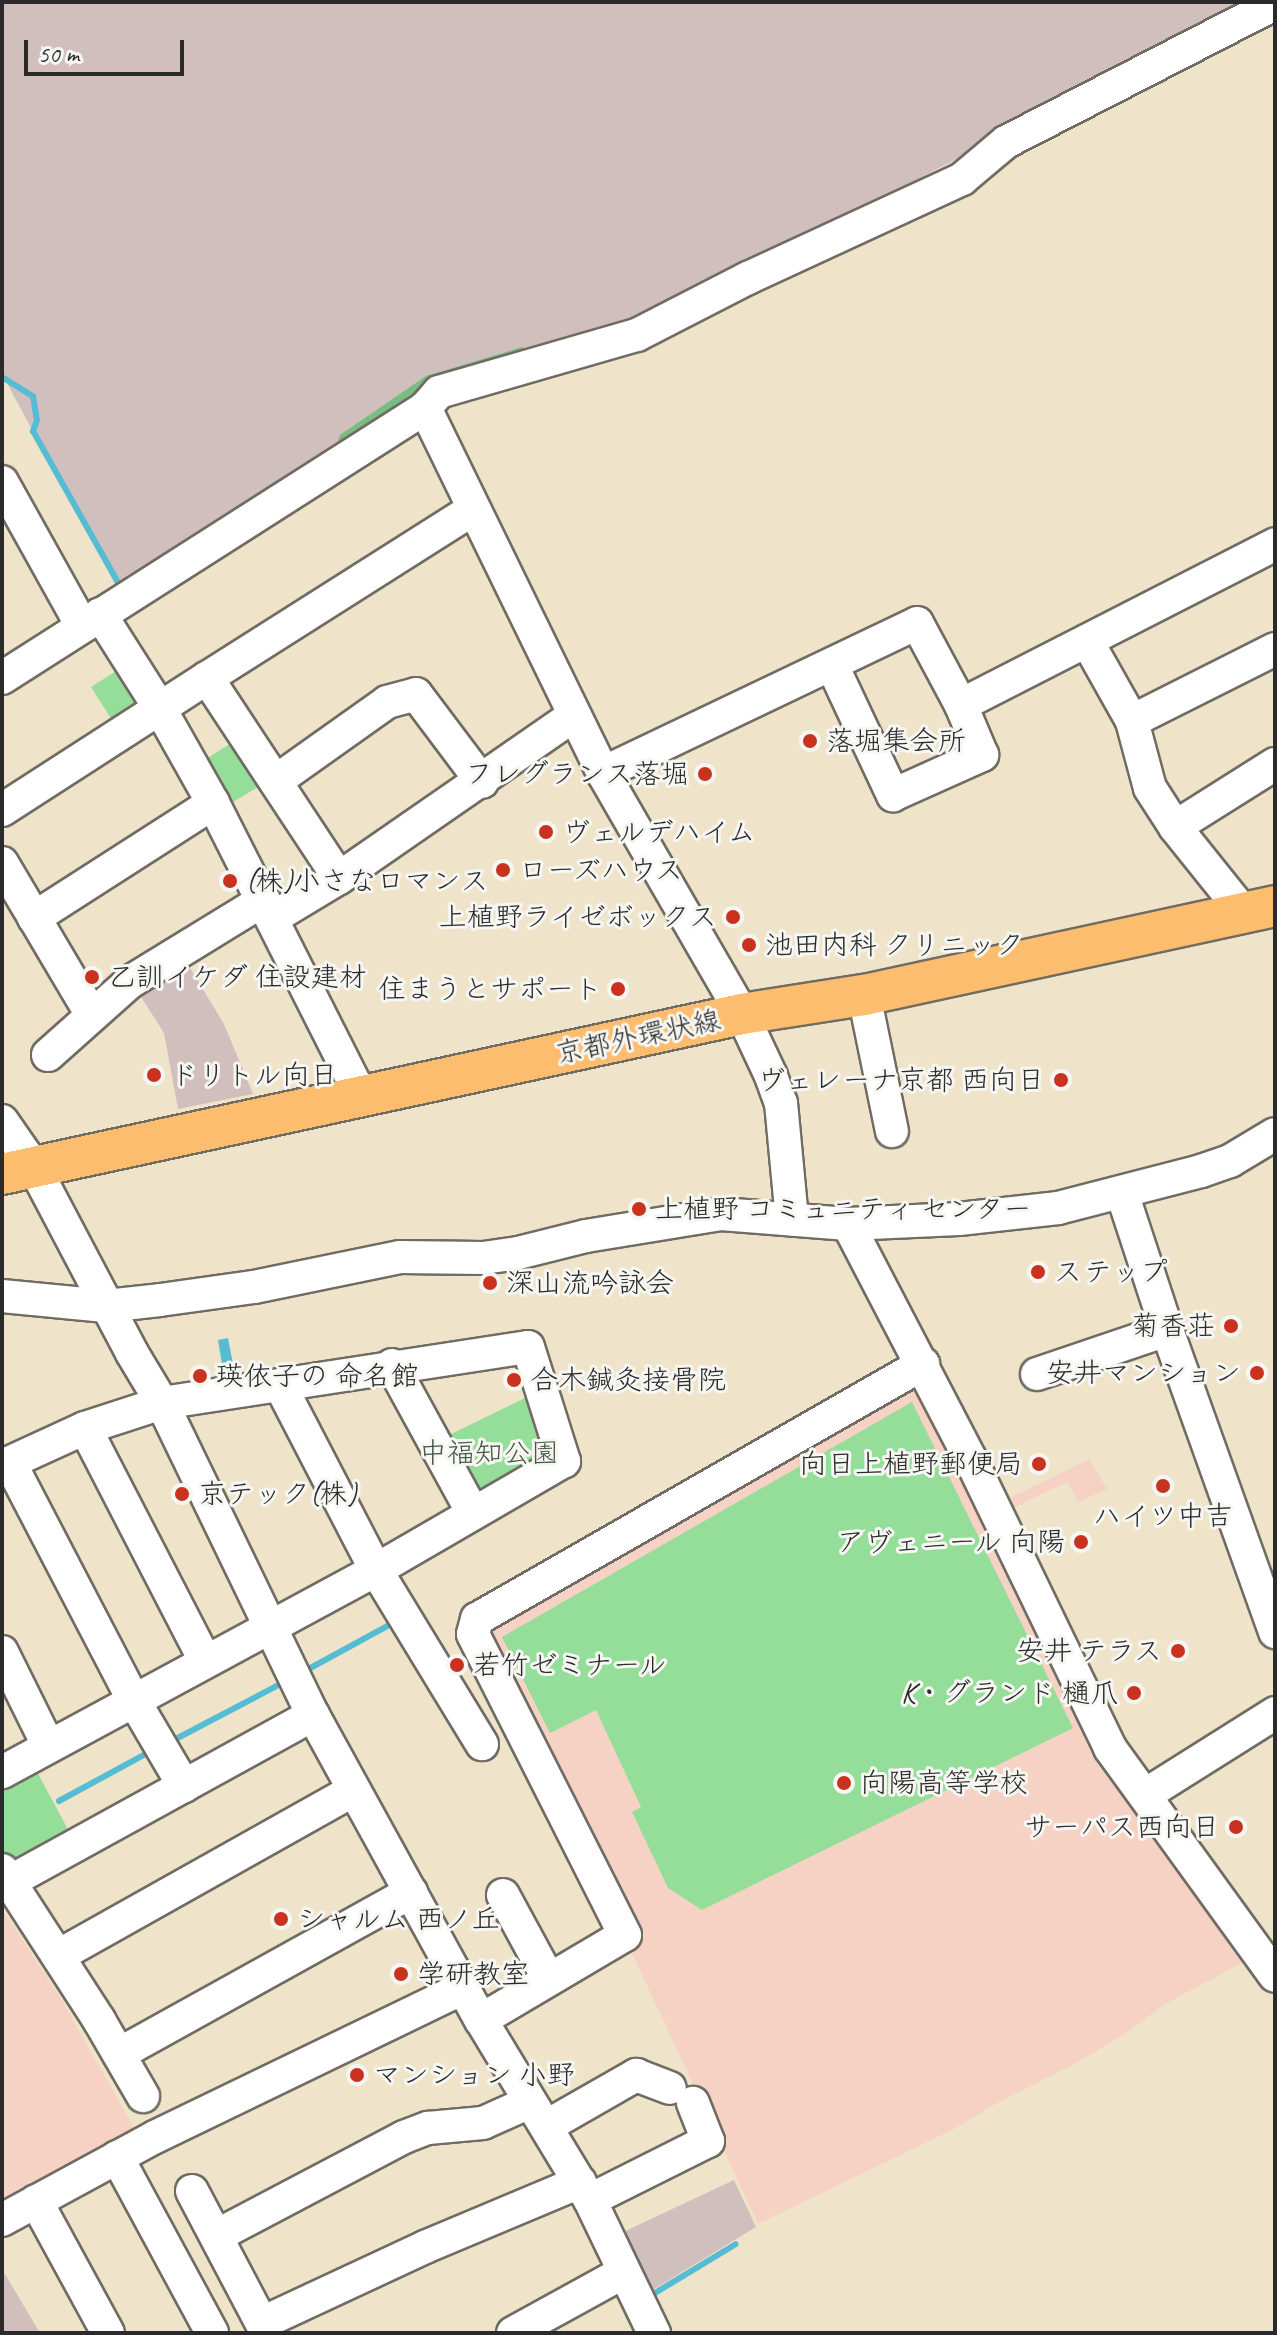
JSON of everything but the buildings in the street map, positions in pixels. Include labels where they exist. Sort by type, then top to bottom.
[{"type":"main road","name":"京都外環状線","points":[[18,1170],[742,1014],[864,995],[1259,909]]},
{"type":"street","points":[[2,678],[425,408],[439,392],[637,335],[748,278],[962,179],[1006,142],[1275,4]]},
{"type":"street","points":[[425,408],[603,773],[742,1014],[781,1103],[792,1219]]},
{"type":"street","points":[[2,482],[91,620],[159,707],[269,909],[362,1098]]},
{"type":"street","points":[[2,810],[473,509]]},
{"type":"street","points":[[961,705],[1275,544]]},
{"type":"street","points":[[603,773],[917,623],[961,705],[982,755],[893,795],[832,665]]},
{"type":"street","points":[[1087,641],[1132,721],[1150,788],[1175,827],[1259,909]]},
{"type":"street","points":[[1132,721],[1275,649]]},
{"type":"street","points":[[207,678],[339,878]]},
{"type":"street","points":[[276,781],[387,702],[416,694],[482,782]]},
{"type":"street","points":[[48,1055],[130,982],[269,909],[339,878],[482,782],[574,715]]},
{"type":"street","points":[[1175,827],[1275,764]]},
{"type":"street","points":[[34,918],[213,803]]},
{"type":"street","points":[[2,863],[92,1015]]},
{"type":"street","points":[[864,995],[892,1131]]},
{"type":"street","points":[[2,1121],[18,1170],[106,1306],[162,1403],[313,1715],[481,2020],[585,2191],[622,2273],[654,2333]]},
{"type":"street","points":[[2,1296],[106,1306],[254,1287],[400,1257],[483,1258],[518,1253],[681,1218],[721,1214],[848,1224],[1015,1213],[1122,1193],[1230,1161],[1275,1134]]},
{"type":"street","points":[[1122,1193],[1167,1330],[1275,1632]]},
{"type":"street","points":[[848,1224],[923,1364],[1110,1748],[1271,1960]]},
{"type":"street","points":[[1037,1374],[1167,1330]]},
{"type":"street","points":[[2,1772],[48,1745],[133,1699],[205,1660],[376,1570],[564,1461],[528,1347],[392,1365],[162,1403],[85,1428],[6,1464],[133,1699],[184,1786]]},
{"type":"street","points":[[481,2020],[625,1935],[473,1634],[477,1619],[923,1364]]},
{"type":"street","points":[[392,1365],[473,1513]]},
{"type":"street","points":[[280,1385],[376,1570],[482,1744]]},
{"type":"street","points":[[85,1428],[205,1660]]},
{"type":"street","points":[[2,1652],[48,1745]]},
{"type":"street","points":[[1145,1795],[1275,1713]]},
{"type":"street","points":[[143,2096],[6,1876],[184,1786],[313,1715]]},
{"type":"street","points":[[58,1956],[354,1790]]},
{"type":"street","points":[[119,2054],[411,1892]]},
{"type":"street","points":[[503,1895],[548,1978]]},
{"type":"street","points":[[2,2220],[117,2157],[463,1988]]},
{"type":"street","points":[[192,2191],[218,2235],[264,2328],[425,2247],[585,2191],[708,2141],[681,2095],[636,2075],[538,2114],[428,2128],[404,2137],[218,2235]]},
{"type":"street","points":[[117,2157],[212,2333]]},
{"type":"street","points":[[36,2201],[108,2333]]},
{"type":"street","points":[[513,2333],[622,2273]]},
{"type":"shaded area","points":[[2,2],[1263,2],[635,324],[424,386],[395,413],[118,589],[2,374]]},
{"type":"shaded area","points":[[184,958],[224,1024],[253,1094],[178,1109],[164,1033],[136,989]]},
{"type":"shaded area","name":"向陽高等学校","points":[[922,1379],[1107,1750],[1255,1956],[1165,2004],[1125,2034],[1076,2063],[954,2129],[758,2224],[484,1635],[487,1625]]},
{"type":"shaded area","points":[[1089,1459],[1107,1489],[1078,1502],[1067,1482],[1015,1507],[1012,1513],[1006,1500]]},
{"type":"shaded area","points":[[2,1909],[60,1997],[138,2135],[2,2209]]},
{"type":"shaded area","points":[[734,2180],[756,2227],[646,2294],[619,2234]]},
{"type":"shaded area","points":[[2,2269],[40,2333],[2,2333]]},
{"type":"green space","points":[[522,347],[527,351],[422,385],[405,402],[348,439],[338,441],[340,435],[426,376]]},
{"type":"green space","points":[[121,668],[141,702],[117,728],[91,687]]},
{"type":"green space","points":[[236,740],[265,783],[228,805],[203,761]]},
{"type":"green space","name":"中福知公園","points":[[533,1394],[549,1443],[539,1463],[485,1493],[469,1490],[441,1439]]},
{"type":"green space","points":[[912,1402],[1073,1728],[702,1910],[668,1888],[632,1812],[641,1807],[596,1710],[550,1733],[502,1637]]},
{"type":"green space","points":[[34,1766],[72,1837],[10,1872],[2,1857],[2,1783]]},
{"type":"water","points":[[228,1338],[236,1380],[225,1382],[218,1340]]},
{"type":"waterway","points":[[2,377],[33,396],[37,420],[33,431],[121,588]]},
{"type":"waterway","points":[[303,1672],[391,1624]]},
{"type":"waterway","points":[[168,1743],[286,1681]]},
{"type":"waterway","points":[[59,1801],[151,1751]]},
{"type":"waterway","points":[[650,2296],[736,2244]]},
{"type":"place","name":"落堀集会所","points":[[810,741]]},
{"type":"place","name":"フレグランス落堀","points":[[705,774]]},
{"type":"place","name":"ヴェルデハイム","points":[[546,832]]},
{"type":"place","name":"ローズハウス","points":[[503,870]]},
{"type":"place","name":"(株)小さなロマンス","points":[[230,881]]},
{"type":"place","name":"上植野ライゼボックス","points":[[733,917]]},
{"type":"place","name":"池田内科 クリニック","points":[[749,945]]},
{"type":"place","name":"乙訓イケダ 住設建材","points":[[92,977]]},
{"type":"place","name":"住まうとサポート","points":[[618,989]]},
{"type":"place","name":"ドリトル向日","points":[[154,1075]]},
{"type":"place","name":"ヴェレーナ京都 西向日","points":[[1061,1080]]},
{"type":"place","name":"上植野 コミュニティ センター","points":[[639,1209]]},
{"type":"place","name":"ステップ","points":[[1038,1272]]},
{"type":"place","name":"深山流吟詠会","points":[[490,1283]]},
{"type":"place","name":"菊香荘","points":[[1231,1326]]},
{"type":"place","name":"安井マンション","points":[[1257,1373]]},
{"type":"place","name":"瑛依子の 命名館","points":[[200,1376]]},
{"type":"place","name":"合木鍼灸接骨院","points":[[514,1380]]},
{"type":"place","name":"向日上植野郵便局","points":[[1039,1464]]},
{"type":"place","name":"ハイツ中吉","points":[[1163,1486]]},
{"type":"place","name":"京テック(株)","points":[[182,1494]]},
{"type":"place","name":"アヴェニール 向陽","points":[[1081,1542]]},
{"type":"place","name":"安井 テラス","points":[[1178,1651]]},
{"type":"place","name":"若竹ゼミナール","points":[[457,1665]]},
{"type":"place","name":"K・グランド 樋爪","points":[[1134,1693]]},
{"type":"place","name":"向陽高等学校","points":[[844,1783]]},
{"type":"place","name":"サーパス西向日","points":[[1236,1827]]},
{"type":"place","name":"シャルム 西ノ丘","points":[[281,1919]]},
{"type":"place","name":"学研教室","points":[[401,1974]]},
{"type":"place","name":"マンション 小野","points":[[357,2075]]}]
